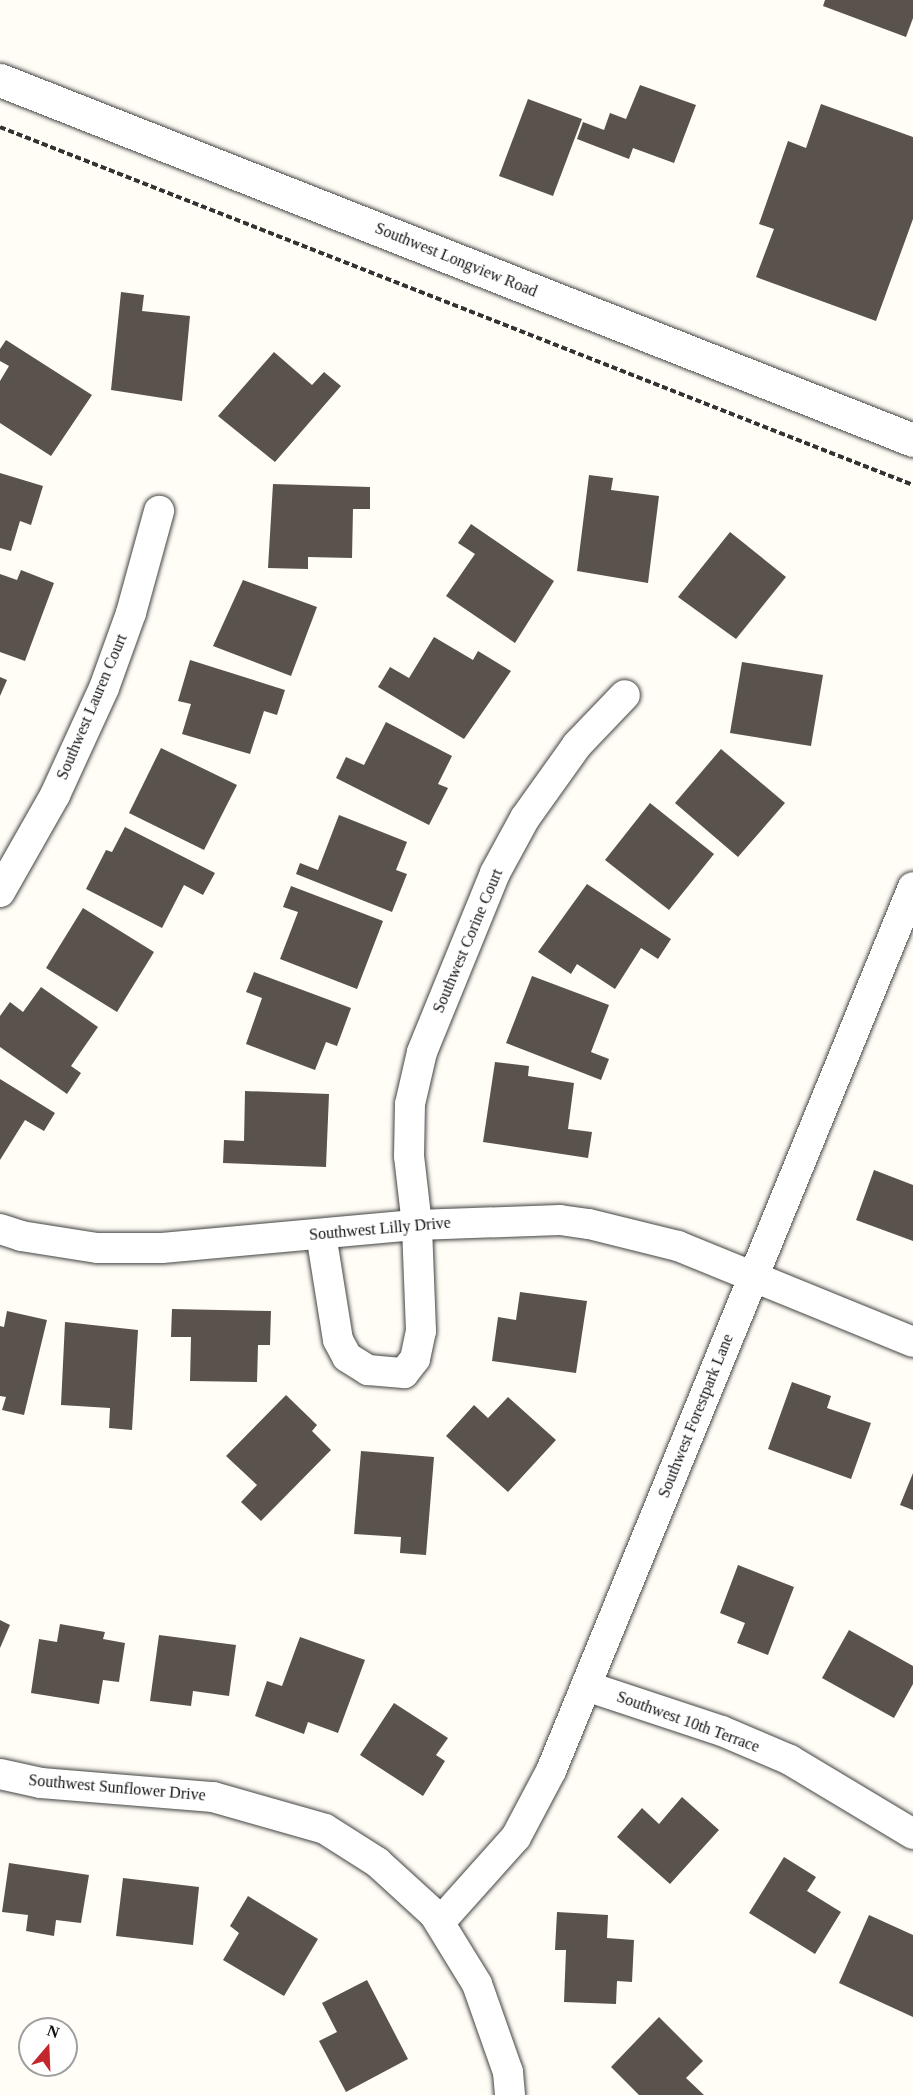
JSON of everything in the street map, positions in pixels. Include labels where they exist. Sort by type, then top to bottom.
[{"type":"street","name":"Southwest Longview Road","points":[[0,80],[913,440]]},
{"type":"street","name":"Southwest Lauren Court","points":[[0,892],[55,795],[104,688],[131,612],[159,511]]},
{"type":"street","name":"Southwest Corine Court","points":[[321,1234],[338,1340],[346,1357],[368,1370],[404,1373],[415,1359],[421,1331],[417,1225],[409,1156],[410,1114],[422,1052],[495,873],[525,818],[578,745],[625,695]]},
{"type":"street","name":"Southwest Forestpark Lane","points":[[440,1922],[516,1837],[551,1771],[913,887]]},
{"type":"street","name":"Southwest Lilly Drive","points":[[0,1229],[21,1236],[97,1248],[162,1248],[417,1225],[560,1220],[589,1224],[678,1246],[913,1342]]},
{"type":"street","name":"Southwest 10th Terrace","points":[[586,1686],[722,1731],[790,1760],[913,1834]]},
{"type":"street","name":"Southwest Sunflower Drive","points":[[0,1774],[40,1784],[213,1797],[272,1811],[325,1829],[377,1862],[440,1922],[477,1984],[508,2072],[510,2095]]},
{"type":"path","points":[[0,127],[913,485]]},
{"type":"building","points":[[825,0],[913,0],[913,18],[906,37],[823,6]]},
{"type":"building","points":[[640,85],[696,105],[674,163],[633,148],[629,159],[577,139],[583,122],[604,130],[610,113],[626,119]]},
{"type":"building","points":[[528,99],[582,119],[553,196],[499,176]]},
{"type":"building","points":[[821,104],[913,137],[913,219],[876,321],[756,277],[774,229],[759,224],[788,141],[806,148]]},
{"type":"building","points":[[121,292],[144,295],[142,311],[190,316],[182,401],[111,390]]},
{"type":"building","points":[[6,340],[92,395],[51,456],[0,423],[0,381],[9,366],[0,361],[0,349]]},
{"type":"building","points":[[274,352],[312,385],[324,372],[341,386],[275,462],[218,416]]},
{"type":"building","points":[[0,473],[43,486],[31,525],[20,521],[11,551],[0,548]]},
{"type":"building","points":[[589,475],[613,478],[611,490],[659,496],[648,583],[577,571]]},
{"type":"building","points":[[273,484],[370,487],[370,509],[353,509],[352,558],[308,557],[308,569],[268,568]]},
{"type":"building","points":[[471,524],[554,581],[515,643],[446,596],[475,554],[458,543]]},
{"type":"building","points":[[730,532],[786,577],[736,639],[678,597]]},
{"type":"building","points":[[21,570],[54,583],[25,661],[0,652],[0,574],[17,580]]},
{"type":"building","points":[[243,580],[317,607],[291,676],[213,646]]},
{"type":"building","points":[[434,637],[473,660],[478,651],[511,671],[464,739],[378,687],[390,667],[409,678]]},
{"type":"building","points":[[190,660],[285,690],[277,715],[264,711],[250,754],[182,734],[191,704],[178,701]]},
{"type":"building","points":[[742,662],[823,675],[811,746],[730,733]]},
{"type":"building","points":[[0,677],[7,680],[0,696]]},
{"type":"building","points":[[386,722],[452,756],[438,784],[448,788],[429,825],[336,778],[346,757],[364,765]]},
{"type":"building","points":[[161,748],[237,785],[204,850],[129,813]]},
{"type":"building","points":[[721,749],[785,803],[738,857],[675,803]]},
{"type":"building","points":[[650,803],[714,854],[669,910],[605,860]]},
{"type":"building","points":[[339,815],[407,842],[396,870],[407,874],[392,912],[296,874],[300,863],[318,870]]},
{"type":"building","points":[[125,827],[215,873],[203,895],[184,885],[162,928],[86,889],[106,850],[112,852]]},
{"type":"building","points":[[587,884],[671,939],[658,959],[641,948],[615,989],[577,964],[571,974],[538,952]]},
{"type":"building","points":[[291,886],[383,921],[357,989],[280,959],[298,912],[283,907]]},
{"type":"building","points":[[83,908],[154,952],[117,1012],[46,968]]},
{"type":"building","points":[[254,972],[351,1008],[337,1046],[326,1042],[315,1070],[246,1044],[262,998],[246,992]]},
{"type":"building","points":[[532,976],[609,1005],[591,1052],[609,1059],[601,1080],[506,1043]]},
{"type":"building","points":[[41,987],[98,1027],[71,1066],[81,1073],[67,1094],[0,1047],[0,1016],[10,1002],[23,1012]]},
{"type":"building","points":[[495,1062],[529,1066],[528,1076],[574,1083],[568,1129],[592,1132],[588,1158],[483,1142]]},
{"type":"building","points":[[0,1079],[55,1113],[44,1131],[25,1120],[0,1160]]},
{"type":"building","points":[[245,1091],[329,1094],[326,1167],[223,1163],[224,1140],[244,1141]]},
{"type":"building","points":[[874,1170],[913,1185],[913,1241],[856,1220]]},
{"type":"building","points":[[520,1292],[587,1301],[576,1373],[492,1361],[498,1317],[516,1320]]},
{"type":"building","points":[[172,1309],[271,1311],[270,1345],[258,1345],[257,1382],[190,1381],[191,1337],[171,1337]]},
{"type":"building","points":[[7,1311],[47,1320],[24,1415],[2,1410],[6,1397],[0,1396],[0,1326],[4,1327]]},
{"type":"building","points":[[65,1322],[138,1330],[132,1430],[109,1428],[110,1408],[61,1405]]},
{"type":"building","points":[[792,1382],[831,1396],[827,1408],[871,1423],[851,1479],[768,1449]]},
{"type":"building","points":[[286,1395],[317,1425],[312,1431],[331,1450],[261,1521],[241,1502],[257,1485],[226,1456]]},
{"type":"building","points":[[508,1397],[556,1440],[508,1492],[446,1436],[474,1405],[488,1418]]},
{"type":"building","points":[[361,1451],[434,1457],[426,1555],[400,1553],[401,1537],[354,1534]]},
{"type":"building","points":[[913,1473],[913,1510],[900,1505]]},
{"type":"building","points":[[738,1565],[794,1587],[768,1655],[737,1643],[745,1623],[720,1613]]},
{"type":"building","points":[[0,1620],[10,1625],[0,1648]]},
{"type":"building","points":[[60,1624],[105,1632],[103,1639],[125,1643],[119,1682],[103,1680],[99,1704],[31,1693],[39,1639],[57,1642]]},
{"type":"building","points":[[849,1630],[913,1666],[913,1684],[894,1718],[822,1678]]},
{"type":"building","points":[[159,1635],[236,1645],[229,1696],[193,1691],[191,1706],[150,1701]]},
{"type":"building","points":[[300,1637],[365,1660],[338,1733],[308,1722],[304,1734],[255,1716],[267,1681],[282,1686]]},
{"type":"building","points":[[394,1703],[448,1738],[436,1755],[445,1761],[423,1796],[360,1755]]},
{"type":"building","points":[[682,1797],[719,1830],[670,1884],[617,1837],[642,1808],[659,1824]]},
{"type":"building","points":[[784,1857],[816,1877],[807,1891],[841,1912],[815,1954],[749,1913]]},
{"type":"building","points":[[9,1863],[89,1875],[81,1923],[56,1920],[54,1936],[26,1931],[28,1915],[2,1912]]},
{"type":"building","points":[[123,1878],[199,1887],[193,1945],[116,1936]]},
{"type":"building","points":[[248,1896],[318,1939],[284,1996],[223,1960],[239,1933],[230,1926]]},
{"type":"building","points":[[557,1912],[608,1915],[607,1938],[634,1940],[632,1982],[617,1981],[616,2004],[564,2002],[566,1950],[555,1950]]},
{"type":"building","points":[[869,1915],[913,1935],[913,2017],[839,1983]]},
{"type":"building","points":[[367,1980],[408,2059],[346,2092],[319,2041],[337,2032],[322,2003]]},
{"type":"building","points":[[659,2017],[703,2061],[686,2078],[704,2095],[639,2095],[611,2067]]}]
